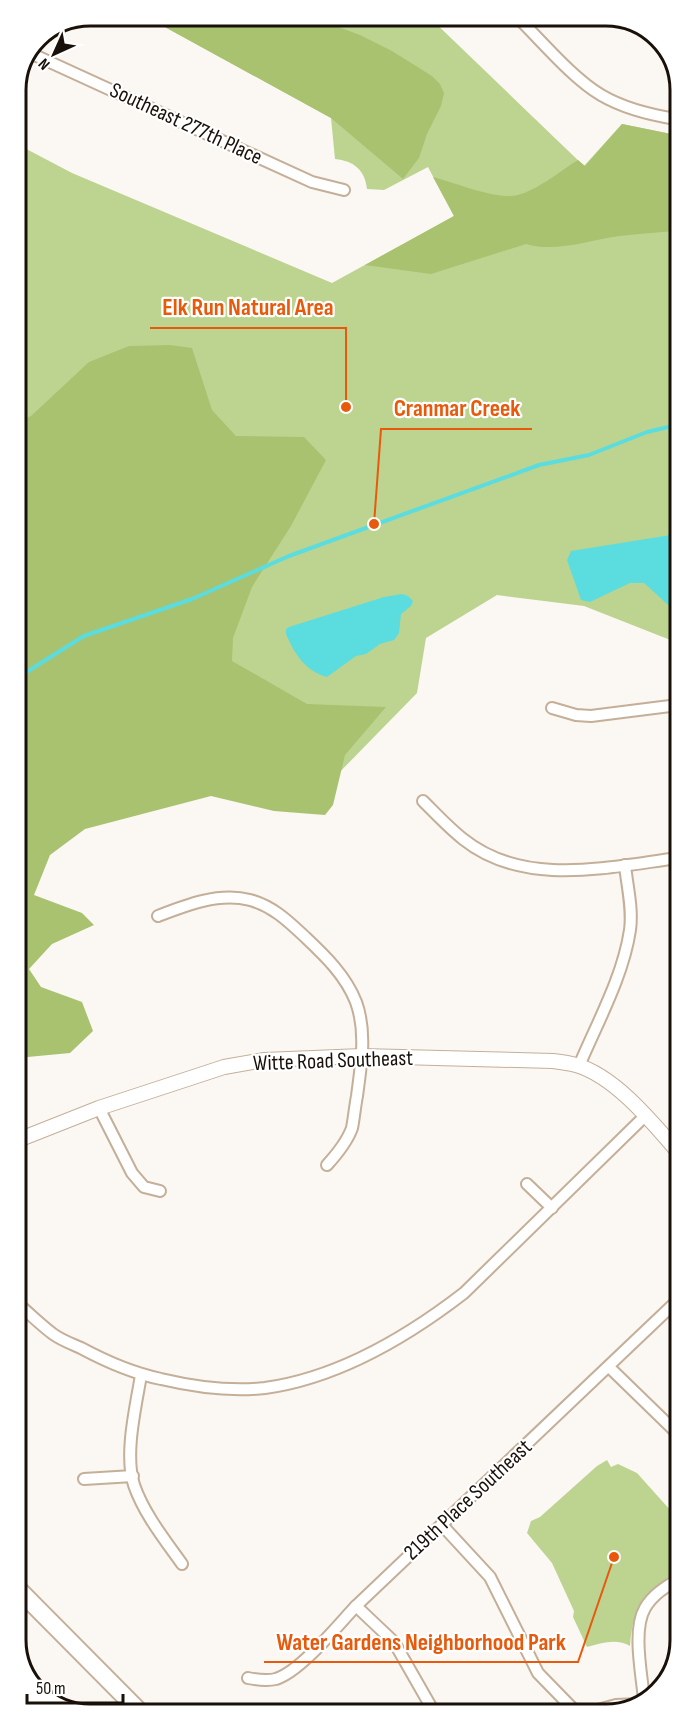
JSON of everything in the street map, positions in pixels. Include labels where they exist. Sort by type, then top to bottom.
[{"type":"main road","points":[[26,1597],[132,1704]]},
{"type":"street","points":[[526,26],[583,82],[602,95],[651,114],[670,117]]},
{"type":"street","name":"Southeast 277th Place","points":[[35,55],[312,182],[344,190]]},
{"type":"street","points":[[552,708],[576,715],[591,716],[670,706]]},
{"type":"street","points":[[423,801],[464,840],[504,861],[556,871],[670,859]]},
{"type":"street","points":[[579,1066],[614,984],[630,930],[625,865]]},
{"type":"street","points":[[158,916],[210,899],[249,900],[265,905],[282,916],[332,962],[355,1000],[361,1019],[362,1056],[351,1129],[338,1153],[327,1165]]},
{"type":"street","name":"Witte Road Southeast","points":[[26,1137],[99,1108],[224,1067],[290,1058],[362,1056],[553,1061],[579,1066],[614,1086],[670,1143]]},
{"type":"street","points":[[99,1108],[132,1173],[144,1187],[160,1191]]},
{"type":"street","points":[[26,1311],[54,1334],[114,1365],[141,1375],[184,1385],[217,1389],[265,1388],[323,1374],[346,1365],[436,1315],[464,1293],[646,1116]]},
{"type":"street","points":[[527,1184],[552,1208]]},
{"type":"street","name":"219th Place Southeast","points":[[248,1678],[266,1681],[288,1673],[318,1647],[356,1606],[670,1308]]},
{"type":"street","points":[[609,1367],[670,1425]]},
{"type":"street","points":[[141,1375],[132,1426],[134,1485],[149,1515],[182,1564]]},
{"type":"street","points":[[84,1479],[133,1476]]},
{"type":"street","points":[[442,1525],[490,1577],[538,1673],[567,1704]]},
{"type":"street","points":[[643,1692],[638,1631],[641,1619],[652,1599],[670,1586]]},
{"type":"street","points":[[356,1606],[394,1642],[429,1704]]},
{"type":"green space","points":[[163,26],[438,26],[584,166],[622,124],[670,134],[670,640],[584,606],[497,595],[426,638],[417,693],[329,783],[26,480],[26,149],[72,173],[332,283],[454,216],[428,167],[384,190],[367,189],[364,177],[353,164],[335,159],[331,118]]},
{"type":"green space","points":[[163,26],[336,26],[392,51],[432,76],[440,84],[444,93],[441,106],[427,134],[419,158],[403,179],[331,118]]},
{"type":"green space","points":[[622,124],[670,134],[670,232],[620,236],[573,245],[549,247],[526,244],[431,274],[365,265],[454,216],[433,177],[493,194],[512,196],[537,187],[578,160],[585,166]]},
{"type":"green space","points":[[170,345],[192,348],[212,410],[236,436],[304,437],[326,460],[291,526],[252,587],[233,638],[232,661],[307,704],[386,707],[345,755],[333,805],[325,815],[274,811],[211,796],[85,829],[50,855],[34,895],[82,913],[94,925],[52,944],[29,969],[41,987],[82,1002],[93,1031],[70,1053],[26,1057],[26,418],[89,362],[129,346]]},
{"type":"green space","points":[[607,1460],[611,1467],[618,1464],[637,1473],[670,1510],[670,1576],[643,1600],[634,1619],[630,1646],[614,1642],[587,1647],[573,1617],[574,1611],[552,1563],[527,1533],[531,1521],[540,1517],[597,1466]]},
{"type":"water","points":[[670,535],[670,607],[644,583],[630,583],[590,602],[581,600],[567,560],[571,551]]},
{"type":"water","points":[[402,594],[413,601],[411,606],[401,614],[399,633],[394,640],[380,644],[366,654],[356,656],[327,677],[306,666],[286,634],[286,629],[289,627],[384,597]]},
{"type":"waterway","points":[[26,672],[84,636],[192,599],[289,556],[539,465],[589,455],[647,432],[670,427]]},
{"type":"place","name":"Elk Run Natural Area","points":[[346,407]]},
{"type":"place","name":"Cranmar Creek","points":[[374,524]]},
{"type":"place","name":"Water Gardens Neighborhood Park","points":[[614,1557]]}]
